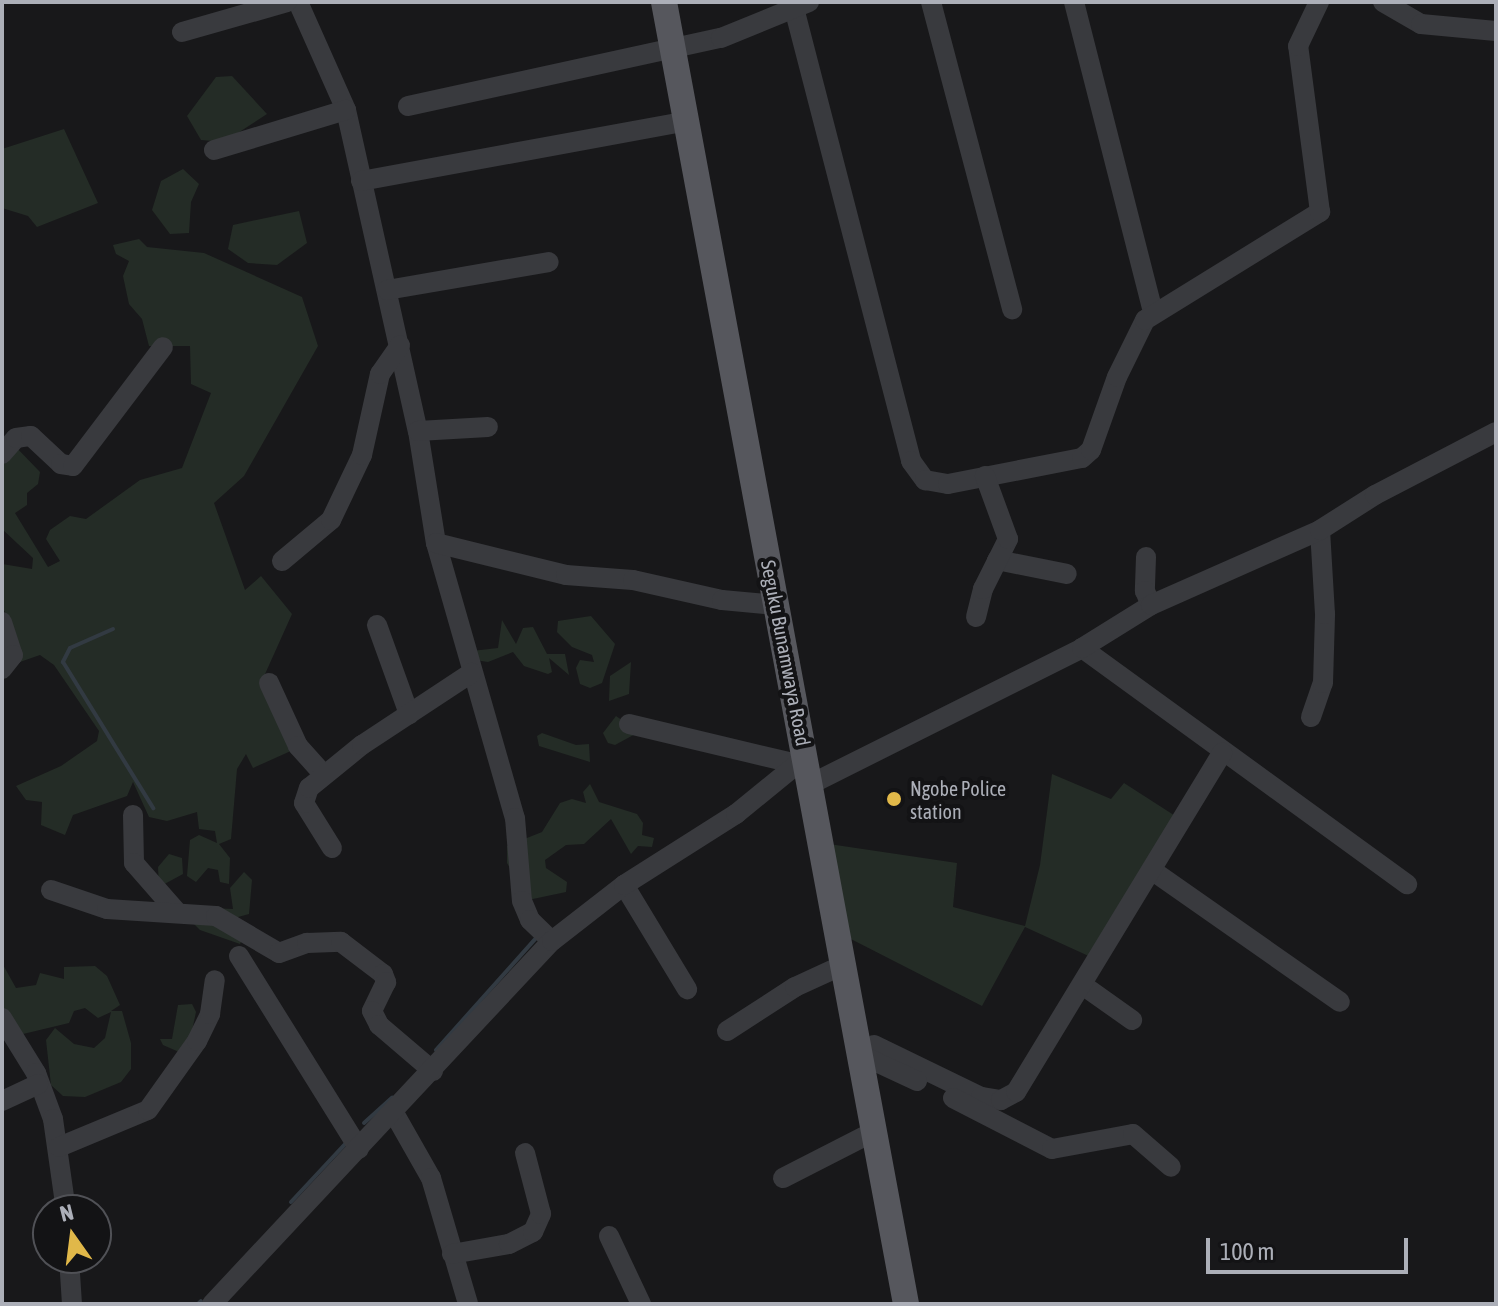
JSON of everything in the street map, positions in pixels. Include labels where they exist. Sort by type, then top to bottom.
[{"type":"main road","name":"Seguku Bunamwaya Road","points":[[664,2],[804,769],[843,965],[867,1050],[873,1132],[906,1304]]},
{"type":"street","points":[[182,32],[287,2]]},
{"type":"street","points":[[298,2],[346,110],[418,431],[436,543],[515,818],[522,901],[530,920],[552,941]]},
{"type":"street","points":[[931,2],[1012,309]]},
{"type":"street","points":[[1074,2],[1153,312]]},
{"type":"street","points":[[408,106],[673,44],[721,38],[801,5],[911,461],[919,475],[934,484],[1071,462],[1091,450],[1134,336],[1153,312],[1320,212],[1298,46],[1319,2]]},
{"type":"street","points":[[1383,2],[1421,24],[1496,31]]},
{"type":"street","points":[[214,150],[346,110]]},
{"type":"street","points":[[361,181],[687,121]]},
{"type":"street","points":[[387,290],[549,262]]},
{"type":"street","points":[[282,561],[331,520],[362,455],[380,374],[400,345]]},
{"type":"street","points":[[2,454],[16,438],[31,436],[61,464],[73,466],[163,347]]},
{"type":"street","points":[[418,431],[488,427]]},
{"type":"street","points":[[212,1304],[552,941],[624,885],[804,769],[1082,648],[1151,605],[1320,530],[1375,495],[1496,432]]},
{"type":"street","points":[[976,617],[1007,529],[985,476]]},
{"type":"street","points":[[1311,717],[1323,683],[1325,614],[1320,530]]},
{"type":"street","points":[[436,543],[566,575],[633,580],[722,600],[776,605]]},
{"type":"street","points":[[1146,557],[1145,591],[1151,605]]},
{"type":"street","points":[[997,560],[1067,574]]},
{"type":"street","points":[[2,622],[13,655],[2,669]]},
{"type":"street","points":[[377,625],[409,714]]},
{"type":"street","points":[[1082,648],[1222,753],[1407,884]]},
{"type":"street","points":[[332,848],[304,798],[324,775],[471,673]]},
{"type":"street","points":[[269,683],[298,746],[324,775]]},
{"type":"street","points":[[629,724],[804,769]]},
{"type":"street","points":[[867,1050],[981,1097],[1001,1100],[1016,1092],[1084,986],[1222,753]]},
{"type":"street","points":[[133,815],[134,863],[176,911]]},
{"type":"street","points":[[1153,871],[1340,1002]]},
{"type":"street","points":[[624,885],[687,989]]},
{"type":"street","points":[[51,890],[107,909],[176,911],[216,916],[279,953],[307,943],[341,942],[383,974],[386,982],[372,1011],[379,1025],[433,1071]]},
{"type":"street","points":[[239,956],[359,1149]]},
{"type":"street","points":[[727,1031],[795,987],[843,965]]},
{"type":"street","points":[[59,1147],[148,1110],[197,1041],[210,1014],[215,980]]},
{"type":"street","points":[[1084,986],[1132,1020]]},
{"type":"street","points":[[2,1018],[38,1084],[59,1147],[64,1194]]},
{"type":"street","points":[[867,1050],[1052,1149],[1133,1134],[1171,1167]]},
{"type":"street","points":[[2,1101],[38,1084]]},
{"type":"street","points":[[394,1113],[431,1178],[468,1304]]},
{"type":"street","points":[[783,1178],[858,1135],[873,1132]]},
{"type":"street","points":[[452,1254],[509,1244],[533,1232],[541,1214],[525,1153]]},
{"type":"street","points":[[609,1236],[641,1304]]},
{"type":"street","points":[[70,1274],[72,1304]]},
{"type":"shaded area","points":[[232,76],[267,114],[224,142],[201,140],[187,116],[216,77]]},
{"type":"shaded area","points":[[64,129],[98,203],[37,227],[28,216],[2,208],[2,149]]},
{"type":"shaded area","points":[[183,169],[199,184],[191,202],[189,233],[170,234],[152,210],[161,181]]},
{"type":"shaded area","points":[[299,211],[307,243],[277,265],[248,263],[228,249],[233,225]]},
{"type":"shaded area","points":[[139,239],[147,247],[204,253],[302,297],[318,346],[244,476],[214,503],[245,590],[261,576],[292,614],[261,683],[293,750],[253,768],[246,754],[237,769],[231,839],[219,844],[230,858],[229,884],[220,882],[218,870],[208,868],[196,882],[187,876],[190,840],[199,835],[217,843],[215,831],[199,829],[197,812],[167,821],[149,817],[133,782],[127,796],[73,815],[65,835],[41,825],[42,802],[26,800],[16,786],[61,766],[97,741],[99,731],[54,665],[40,655],[17,663],[13,626],[2,607],[2,564],[32,569],[33,558],[2,529],[2,457],[13,444],[40,472],[38,484],[27,493],[27,505],[15,513],[48,567],[60,561],[46,539],[50,530],[70,516],[86,519],[140,480],[182,468],[211,393],[191,384],[190,346],[149,346],[142,319],[129,304],[123,276],[129,261],[116,254],[113,245]]},
{"type":"shaded area","points":[[591,616],[615,644],[602,683],[590,688],[580,684],[576,668],[580,660],[594,662],[592,655],[572,647],[557,632],[558,621]]},
{"type":"shaded area","points":[[502,620],[516,644],[523,628],[533,627],[547,654],[565,654],[569,675],[549,658],[552,672],[548,674],[524,666],[513,652],[488,662],[475,660],[472,651],[498,648]]},
{"type":"shaded area","points":[[631,662],[629,694],[609,701],[610,676]]},
{"type":"shaded area","points":[[616,716],[639,732],[615,745],[608,743],[603,733]]},
{"type":"shaded area","points":[[542,733],[576,745],[589,744],[590,762],[539,746],[537,736]]},
{"type":"shaded area","points":[[1052,774],[1111,799],[1124,783],[1180,819],[1093,958],[1025,927],[982,1006],[845,936],[829,844],[957,863],[953,907],[1025,926],[1040,865]]},
{"type":"shaded area","points":[[590,784],[599,802],[637,814],[643,823],[642,835],[654,838],[652,847],[638,846],[631,854],[611,819],[584,844],[566,845],[545,860],[546,868],[567,882],[566,892],[528,900],[507,863],[507,846],[542,832],[560,803],[572,799],[586,803],[583,792]]},
{"type":"shaded area","points":[[169,854],[182,858],[183,874],[159,887],[158,867]]},
{"type":"shaded area","points":[[244,872],[252,880],[249,914],[238,917],[244,936],[240,944],[200,930],[190,920],[210,908],[233,909],[230,888]]},
{"type":"shaded area","points":[[2,963],[16,988],[36,985],[40,973],[64,979],[64,967],[95,966],[107,976],[120,1005],[111,1011],[122,1011],[131,1043],[131,1069],[121,1082],[85,1097],[63,1096],[51,1085],[46,1040],[55,1028],[74,1044],[94,1048],[105,1038],[111,1012],[98,1018],[85,1008],[74,1011],[69,1023],[23,1034],[2,1013]]},
{"type":"shaded area","points":[[192,1004],[196,1012],[189,1045],[179,1052],[163,1045],[160,1039],[172,1039],[178,1005]]},
{"type":"waterway","points":[[113,629],[70,648],[63,662],[153,808]]},
{"type":"waterway","points":[[436,1050],[536,938]]},
{"type":"waterway","points":[[364,1123],[392,1098]]},
{"type":"waterway","points":[[291,1202],[347,1142]]},
{"type":"waterway","points":[[198,1304],[201,1301]]},
{"type":"place","name":"Ngobe Police station","points":[[894,799]]}]
